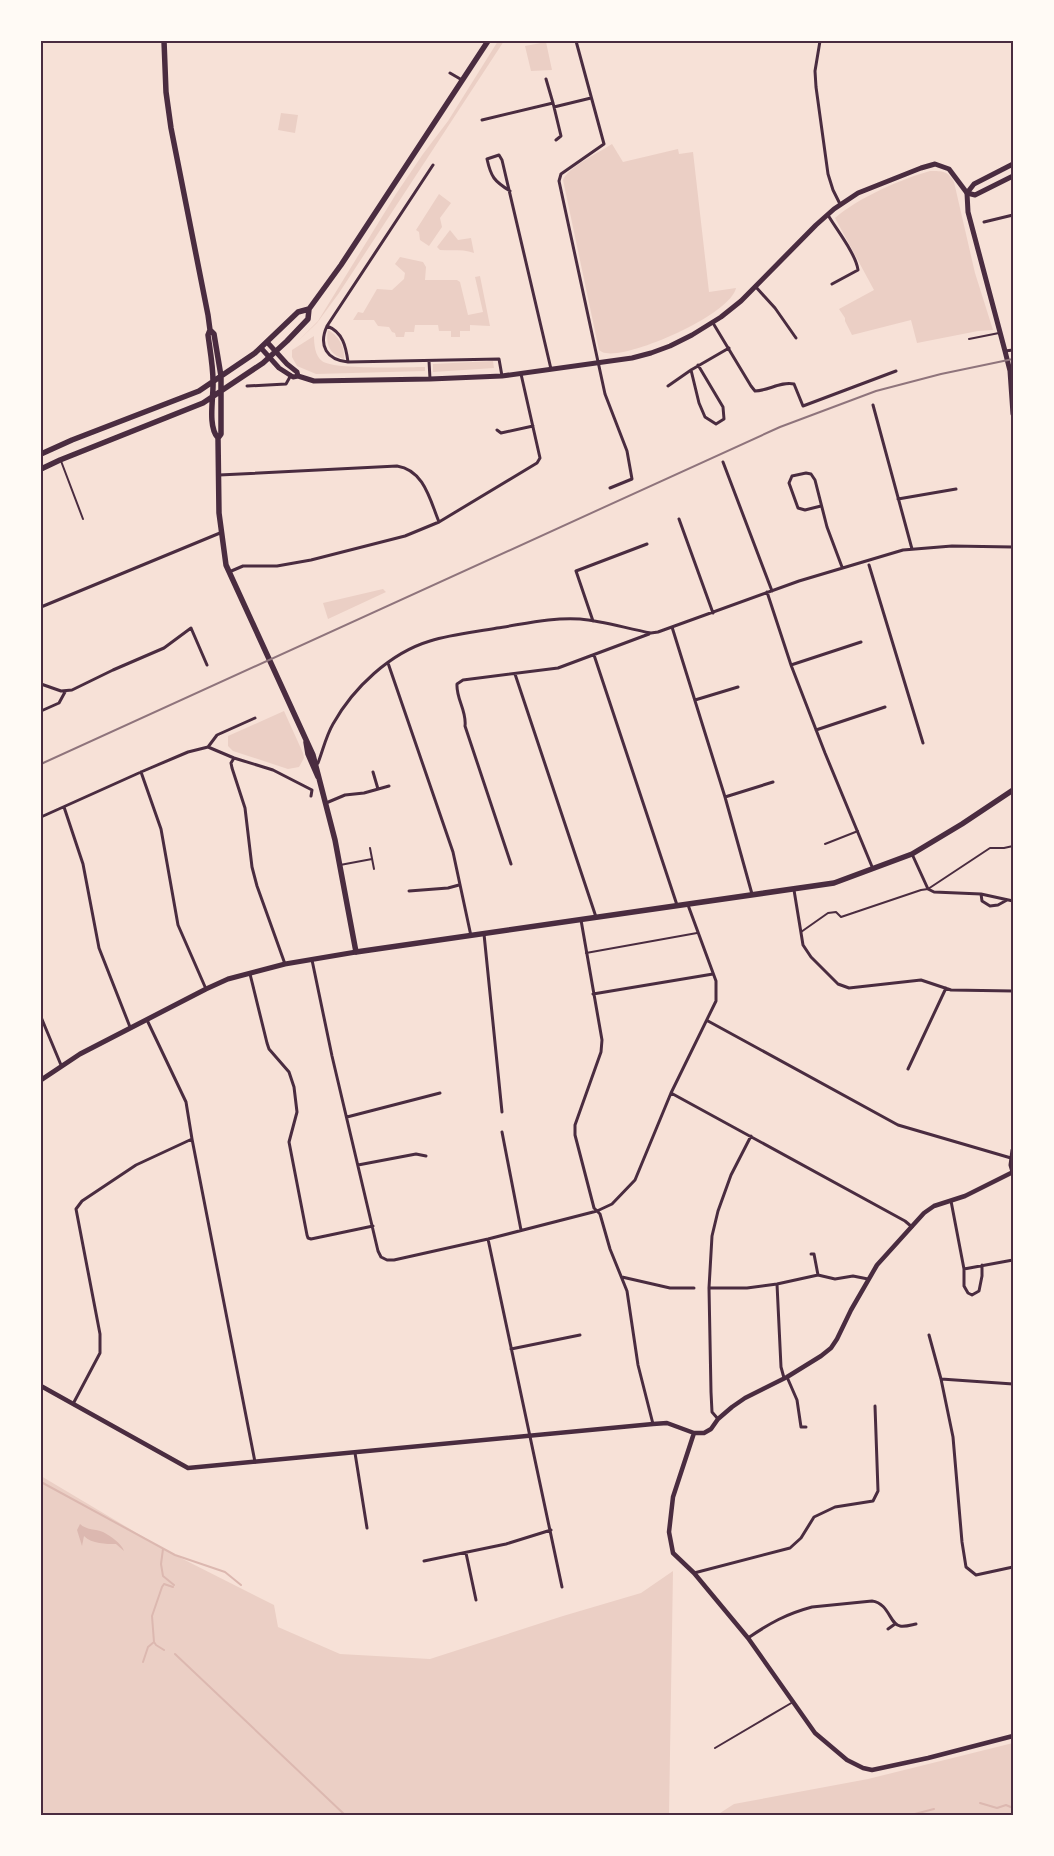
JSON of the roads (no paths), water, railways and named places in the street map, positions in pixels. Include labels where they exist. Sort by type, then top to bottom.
[{"type":"highway","points":[[164,41],[166,92],[171,128],[210,330],[208,335],[213,381],[212,416],[215,435],[218,438]]},
{"type":"highway","points":[[41,469],[212,398],[270,358],[308,319],[309,308],[341,265],[488,41]]},
{"type":"highway","points":[[41,454],[72,440],[199,392],[261,348],[298,312],[309,308]]},
{"type":"highway","points":[[210,330],[214,334],[221,376],[221,434],[218,438],[220,532],[229,572],[305,740],[311,748],[340,865],[356,952],[834,883],[912,854],[1013,790]]},
{"type":"highway","points":[[127,419],[132,432]]},
{"type":"highway","points":[[72,440],[77,453]]},
{"type":"highway","points":[[305,740],[306,749],[319,779]]},
{"type":"main road","points":[[261,348],[280,368],[291,376],[314,381],[430,380],[502,376],[632,358],[651,353],[670,346],[713,323],[741,301],[827,214],[840,204],[858,193],[935,164],[949,169],[967,193],[968,212],[1010,371],[1013,414]]},
{"type":"main road","points":[[967,193],[974,184],[1013,164]]},
{"type":"main road","points":[[967,193],[976,195],[1013,176]]},
{"type":"main road","points":[[267,342],[297,372],[298,376]]},
{"type":"main road","points":[[41,1080],[62,1065],[130,1027],[228,979],[285,964],[356,952]]},
{"type":"main road","points":[[1013,1150],[1011,1158],[1013,1172]]},
{"type":"street","points":[[576,41],[604,144],[561,174],[559,182],[605,394],[627,451],[632,479],[610,488]]},
{"type":"street","points":[[820,41],[815,71],[816,86],[828,174],[840,204]]},
{"type":"street","points":[[450,72],[463,81]]},
{"type":"street","points":[[546,79],[561,136],[556,140]]},
{"type":"street","points":[[482,120],[590,98]]},
{"type":"street","points":[[510,191],[497,183],[490,174],[487,159],[499,155],[502,160],[510,191],[551,369]]},
{"type":"street","points":[[433,165],[327,326],[323,340],[329,355],[336,361],[499,359],[502,376]]},
{"type":"street","points":[[827,214],[848,248],[858,270],[832,284]]},
{"type":"street","points":[[984,222],[1013,215]]},
{"type":"street","points":[[755,286],[775,308],[796,338]]},
{"type":"street","points":[[713,323],[755,391],[762,391],[790,383],[794,384],[803,406],[896,371]]},
{"type":"street","points":[[327,326],[335,331],[343,340],[348,362]]},
{"type":"street","points":[[668,386],[698,365],[729,348]]},
{"type":"street","points":[[1005,351],[1013,350]]},
{"type":"street","points":[[429,361],[430,380]]},
{"type":"street","points":[[691,370],[699,403],[705,417],[716,424],[724,419],[723,407],[698,365]]},
{"type":"street","points":[[247,386],[286,384],[294,370]]},
{"type":"street","points":[[229,572],[243,566],[276,566],[349,551],[404,536],[439,522],[537,463],[540,458],[521,374]]},
{"type":"street","points":[[873,405],[912,549]]},
{"type":"street","points":[[497,430],[501,433],[533,426]]},
{"type":"street","points":[[723,462],[769,591],[791,665],[873,869]]},
{"type":"street","points":[[219,475],[397,466],[408,468],[421,481],[439,522]]},
{"type":"street","points":[[821,506],[804,510],[798,508],[789,483],[792,476],[806,472],[811,474],[815,480],[821,506],[842,567]]},
{"type":"street","points":[[898,499],[956,489]]},
{"type":"street","points":[[679,519],[712,613]]},
{"type":"street","points":[[41,607],[220,532]]},
{"type":"street","points":[[594,620],[576,571],[647,544]]},
{"type":"street","points":[[511,864],[465,726],[466,718],[457,691],[457,684],[463,680],[558,668],[769,591],[842,567],[903,550],[952,546],[1013,547]]},
{"type":"street","points":[[869,565],[923,743]]},
{"type":"street","points":[[316,764],[333,724],[356,692],[388,663],[408,650],[422,644],[451,636],[547,620],[574,618],[594,620],[651,633]]},
{"type":"street","points":[[672,627],[725,797],[752,895]]},
{"type":"street","points":[[41,684],[65,692],[72,690],[164,648],[191,628],[207,664]]},
{"type":"street","points":[[791,665],[861,642]]},
{"type":"street","points":[[594,655],[677,905]]},
{"type":"street","points":[[388,663],[453,852],[471,936]]},
{"type":"street","points":[[514,674],[596,918]]},
{"type":"street","points":[[695,700],[738,687]]},
{"type":"street","points":[[41,711],[59,702],[65,692]]},
{"type":"street","points":[[816,730],[885,707]]},
{"type":"street","points":[[208,747],[217,735],[255,718]]},
{"type":"street","points":[[41,818],[188,752],[208,747],[289,777],[312,790],[311,796]]},
{"type":"street","points":[[234,758],[232,768],[245,808],[252,867],[285,964]]},
{"type":"street","points":[[141,772],[161,829],[178,925],[206,989]]},
{"type":"street","points":[[373,772],[378,789]]},
{"type":"street","points":[[725,797],[773,782]]},
{"type":"street","points":[[326,803],[345,795],[364,793],[389,786]]},
{"type":"street","points":[[64,807],[83,864],[99,948],[130,1027]]},
{"type":"street","points":[[912,854],[928,889],[934,892],[981,894],[1013,901]]},
{"type":"street","points":[[409,891],[448,888],[459,885]]},
{"type":"street","points":[[794,889],[802,945],[811,957],[838,984],[849,988],[921,980],[946,988],[1013,991]]},
{"type":"street","points":[[981,894],[982,900],[990,906],[998,905],[1007,900]]},
{"type":"street","points":[[312,960],[372,1226],[381,1257],[387,1260],[394,1260],[488,1239],[597,1211],[612,1204],[635,1180],[670,1093],[708,1021],[716,1001],[717,993],[713,974],[688,904]]},
{"type":"street","points":[[581,920],[602,1040],[601,1052],[575,1125],[575,1135],[594,1208],[600,1214],[610,1250],[627,1291],[638,1365],[653,1424]]},
{"type":"street","points":[[484,934],[502,1112]]},
{"type":"street","points":[[249,973],[269,1049],[289,1072],[294,1087],[297,1112],[289,1142],[306,1235],[311,1239],[372,1226]]},
{"type":"street","points":[[594,994],[713,974]]},
{"type":"street","points":[[908,1070],[946,988]]},
{"type":"street","points":[[41,1016],[62,1065]]},
{"type":"street","points":[[146,1019],[186,1102],[255,1462]]},
{"type":"street","points":[[708,1021],[898,1125],[1011,1158]]},
{"type":"street","points":[[347,1117],[440,1093]]},
{"type":"street","points":[[670,1093],[912,1226]]},
{"type":"street","points":[[502,1132],[521,1230]]},
{"type":"street","points":[[718,1419],[712,1412],[711,1392],[709,1288],[712,1236],[718,1210],[731,1175],[751,1136]]},
{"type":"street","points":[[73,1404],[100,1352],[100,1334],[76,1209],[82,1200],[136,1165],[192,1139]]},
{"type":"street","points":[[358,1165],[416,1154],[426,1156]]},
{"type":"street","points":[[41,1386],[188,1468],[355,1453],[529,1434],[667,1423],[694,1433],[704,1434],[711,1429],[718,1419],[749,1396],[785,1378],[831,1348],[877,1265],[924,1213],[934,1206],[952,1201],[1013,1172]]},
{"type":"street","points":[[952,1201],[964,1269],[964,1286],[968,1294],[972,1295],[979,1291],[982,1265]]},
{"type":"street","points":[[488,1239],[562,1587]]},
{"type":"street","points":[[811,1254],[814,1254],[818,1275]]},
{"type":"street","points":[[964,1269],[1013,1260]]},
{"type":"street","points":[[709,1288],[747,1288],[818,1275],[835,1279],[854,1276],[862,1276],[868,1279]]},
{"type":"street","points":[[622,1277],[670,1288],[694,1288]]},
{"type":"street","points":[[776,1284],[781,1367],[797,1400],[801,1427],[806,1427]]},
{"type":"street","points":[[929,1334],[953,1437],[962,1551],[966,1567],[976,1575],[1013,1567]]},
{"type":"street","points":[[511,1349],[580,1336]]},
{"type":"street","points":[[941,1379],[1013,1384]]},
{"type":"street","points":[[694,1573],[790,1548],[801,1538],[814,1517],[834,1507],[873,1500],[878,1491],[875,1406]]},
{"type":"street","points":[[694,1433],[673,1497],[670,1532],[673,1553],[694,1573],[748,1638],[815,1733],[847,1760],[872,1770],[912,1762],[1013,1736]]},
{"type":"street","points":[[355,1453],[367,1528]]},
{"type":"street","points":[[424,1561],[506,1544],[550,1530]]},
{"type":"street","points":[[466,1553],[476,1600]]},
{"type":"street","points":[[748,1638],[777,1619],[812,1607],[872,1601],[879,1602],[884,1606],[895,1624],[900,1626],[916,1624]]},
{"type":"street","points":[[888,1629],[895,1624]]},
{"type":"lane","points":[[969,339],[1001,333]]},
{"type":"lane","points":[[60,460],[83,519]]},
{"type":"lane","points":[[825,844],[858,831]]},
{"type":"lane","points":[[800,933],[828,913],[836,912],[842,917],[928,889],[990,848],[1013,846]]},
{"type":"lane","points":[[370,848],[374,869]]},
{"type":"lane","points":[[340,865],[372,859]]},
{"type":"lane","points":[[586,953],[698,933]]},
{"type":"lane","points":[[715,1748],[793,1702]]},
{"type":"waterway","points":[[41,1482],[175,1555],[225,1572],[241,1585]]},
{"type":"waterway","points":[[163,1549],[161,1564],[163,1576],[174,1585]]},
{"type":"waterway","points":[[164,1650],[154,1642],[152,1616],[164,1584],[173,1587]]},
{"type":"waterway","points":[[143,1662],[148,1647],[154,1642]]},
{"type":"waterway","points":[[175,1654],[345,1815]]},
{"type":"waterway","points":[[980,1803],[997,1808],[1006,1805],[1013,1808]]},
{"type":"waterway","points":[[911,1815],[934,1809]]},
{"type":"railway","points":[[41,764],[780,427],[876,391],[941,374],[1013,359]]}]
